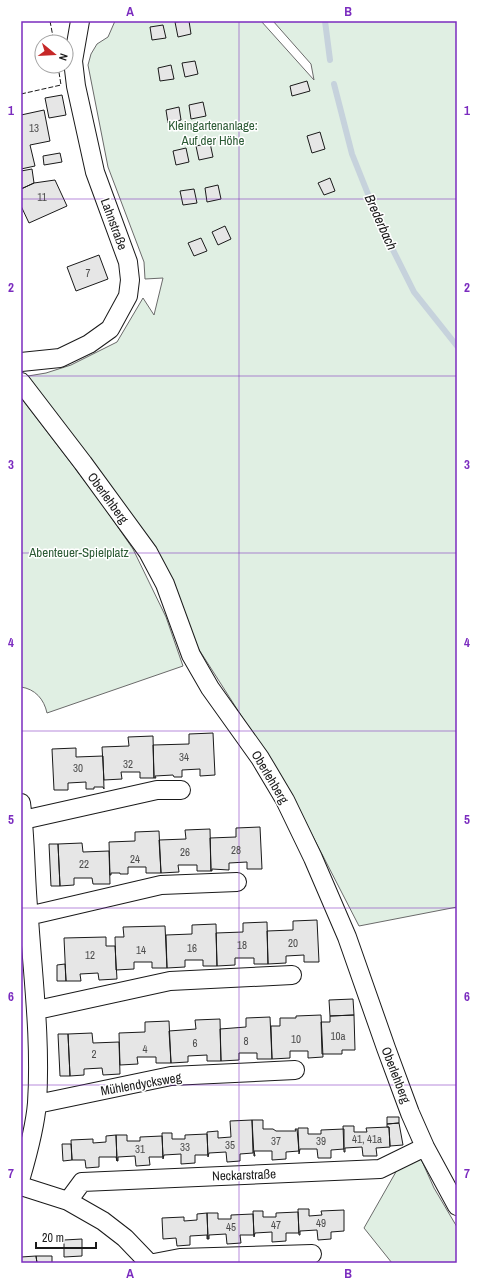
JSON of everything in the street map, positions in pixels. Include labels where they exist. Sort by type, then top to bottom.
[{"type":"street","name":"Lahnstraße","points":[[21,362],[60,358],[89,344],[110,329],[128,296],[130,280],[128,262],[95,172],[76,86],[73,61],[80,21]]},
{"type":"street","name":"Oberlehberg","points":[[21,382],[148,552],[165,584],[191,655],[210,688],[260,758],[285,800],[313,858],[347,937],[410,1113],[425,1147],[457,1206]]},
{"type":"street","points":[[21,1177],[30,1145],[37,1104],[36,1010],[28,916],[22,811],[157,790],[181,790]]},
{"type":"street","points":[[28,916],[161,885],[237,882]]},
{"type":"street","points":[[36,1010],[170,981],[292,975]]},
{"type":"street","name":"Mühlendycksweg","points":[[37,1104],[171,1076],[295,1070]]},
{"type":"street","name":"Neckarstraße","points":[[68,1201],[82,1182],[380,1169],[425,1147]]},
{"type":"street","points":[[21,1186],[68,1201],[103,1221],[125,1238],[149,1263]]},
{"type":"street","points":[[154,1263],[180,1258],[312,1254]]},
{"type":"green space","name":"Kleingartenanlage: Auf der Höhe","points":[[115,21],[261,21],[314,80],[311,64],[273,21],[457,21],[457,907],[359,926],[290,792],[198,648],[55,416],[28,376],[46,373],[71,365],[117,342],[143,298],[154,315],[163,278],[145,279],[144,262],[108,167],[88,65],[91,54],[97,44],[108,37]]},
{"type":"green space","name":"Abenteuer-Spielplatz","points":[[21,398],[97,497],[133,549],[166,617],[183,666],[47,713],[44,703],[35,692],[21,687]]},
{"type":"green space","points":[[421,1159],[434,1188],[457,1227],[457,1263],[392,1263],[364,1228],[397,1170]]},
{"type":"building","points":[[189,21],[191,34],[178,37],[175,22]]},
{"type":"building","points":[[163,25],[166,38],[152,40],[150,27]]},
{"type":"building","points":[[195,61],[198,74],[185,77],[182,63]]},
{"type":"building","points":[[171,65],[174,79],[160,81],[158,68]]},
{"type":"building","points":[[307,81],[310,91],[292,96],[290,86]]},
{"type":"building","points":[[62,95],[66,115],[49,118],[45,98]]},
{"type":"building","points":[[203,102],[206,116],[191,119],[189,105]]},
{"type":"building","points":[[179,107],[181,120],[168,123],[166,110]]},
{"type":"building","points":[[44,110],[50,141],[30,145],[35,166],[21,169],[21,115]]},
{"type":"building","points":[[320,132],[325,149],[312,153],[307,136]]},
{"type":"building","points":[[210,143],[213,157],[199,160],[196,146]]},
{"type":"building","points":[[186,148],[189,162],[176,165],[173,151]]},
{"type":"building","points":[[60,153],[62,162],[44,165],[43,156]]},
{"type":"building","points":[[32,169],[34,183],[21,189],[21,171]]},
{"type":"building","points":[[330,178],[335,191],[324,195],[318,183]]},
{"type":"building","points":[[55,180],[67,206],[29,223],[21,206],[21,189],[34,183]]},
{"type":"building","points":[[218,185],[221,199],[207,202],[205,188]]},
{"type":"building","points":[[194,189],[197,203],[183,205],[180,191]]},
{"type":"building","points":[[225,226],[231,239],[218,245],[212,232]]},
{"type":"building","points":[[201,238],[207,251],[194,256],[188,243]]},
{"type":"building","points":[[99,255],[108,279],[76,291],[67,267]]},
{"type":"building","points":[[213,733],[215,775],[200,776],[200,769],[182,770],[182,777],[174,777],[173,775],[155,776],[156,778],[154,778],[153,745],[189,744],[189,734]]},
{"type":"building","points":[[153,736],[154,778],[140,778],[140,772],[121,772],[122,779],[104,780],[102,747],[129,746],[128,737]]},
{"type":"building","points":[[76,748],[76,757],[103,756],[104,789],[103,787],[94,787],[94,789],[86,789],[86,782],[68,783],[68,790],[54,790],[52,749]]},
{"type":"building","points":[[260,827],[262,869],[247,869],[247,862],[229,863],[229,870],[212,869],[211,871],[210,838],[236,837],[236,828]]},
{"type":"building","points":[[210,829],[211,871],[197,871],[197,865],[178,865],[179,872],[161,873],[159,840],[186,839],[185,830]]},
{"type":"building","points":[[159,831],[161,873],[146,873],[146,867],[128,867],[128,874],[111,873],[110,875],[109,842],[135,841],[135,832]]},
{"type":"building","points":[[82,843],[83,852],[109,851],[110,884],[93,884],[92,878],[74,878],[74,885],[60,886],[58,844]]},
{"type":"building","points":[[49,844],[58,844],[60,886],[51,886]]},
{"type":"building","points":[[317,920],[319,962],[304,962],[304,955],[286,956],[286,963],[268,964],[267,931],[293,930],[293,921]]},
{"type":"building","points":[[267,922],[268,964],[254,964],[254,958],[235,958],[235,965],[217,966],[216,933],[243,932],[243,923]]},
{"type":"building","points":[[216,924],[217,966],[203,966],[203,960],[185,960],[185,967],[167,968],[166,935],[192,934],[192,925]]},
{"type":"building","points":[[165,926],[167,968],[152,968],[152,962],[134,962],[134,969],[116,970],[115,937],[124,937],[123,927]]},
{"type":"building","points":[[106,937],[106,946],[115,946],[117,979],[99,980],[98,973],[80,974],[81,981],[66,981],[64,938]]},
{"type":"building","points":[[65,964],[66,981],[57,981],[57,965]]},
{"type":"building","points":[[353,999],[354,1015],[330,1016],[329,1000]]},
{"type":"building","points":[[321,1015],[323,1057],[308,1058],[308,1051],[290,1051],[290,1058],[272,1059],[271,1026],[280,1026],[280,1018]]},
{"type":"building","points":[[354,1015],[355,1050],[342,1050],[342,1054],[322,1054],[321,1022],[330,1022],[330,1016]]},
{"type":"building","points":[[270,1017],[272,1059],[257,1059],[257,1053],[239,1053],[239,1060],[221,1061],[220,1029],[246,1027],[246,1018]]},
{"type":"building","points":[[220,1019],[221,1061],[207,1061],[207,1055],[188,1056],[188,1062],[171,1063],[169,1031],[196,1029],[195,1020]]},
{"type":"building","points":[[169,1021],[171,1063],[156,1063],[156,1057],[137,1057],[138,1064],[120,1065],[119,1033],[145,1032],[145,1022]]},
{"type":"building","points":[[92,1033],[93,1043],[119,1042],[120,1074],[103,1075],[102,1068],[84,1069],[84,1075],[70,1076],[68,1034]]},
{"type":"building","points":[[58,1034],[68,1034],[70,1076],[60,1076]]},
{"type":"building","points":[[387,1117],[399,1117],[399,1123],[387,1124]]},
{"type":"building","points":[[252,1120],[253,1153],[240,1154],[240,1161],[227,1162],[226,1152],[209,1153],[208,1157],[207,1132],[218,1131],[218,1138],[231,1137],[230,1121]]},
{"type":"building","points":[[252,1120],[263,1120],[263,1129],[273,1129],[276,1131],[296,1131],[295,1129],[297,1129],[299,1151],[286,1152],[286,1159],[272,1160],[272,1151],[254,1151],[254,1156]]},
{"type":"building","points":[[399,1123],[403,1145],[390,1146],[389,1127],[387,1127],[387,1124]]},
{"type":"building","points":[[343,1126],[354,1126],[354,1132],[367,1132],[366,1128],[389,1127],[390,1147],[376,1148],[377,1156],[363,1156],[362,1147],[345,1148],[344,1152]]},
{"type":"building","points":[[298,1128],[308,1128],[308,1134],[321,1134],[321,1130],[344,1129],[344,1149],[331,1150],[331,1158],[318,1158],[317,1149],[300,1149],[299,1154]]},
{"type":"building","points":[[162,1133],[172,1133],[172,1139],[185,1139],[185,1135],[207,1134],[208,1155],[195,1155],[195,1163],[181,1164],[181,1154],[164,1155],[163,1159]]},
{"type":"building","points":[[116,1135],[117,1161],[116,1157],[99,1157],[99,1167],[86,1168],[85,1160],[72,1160],[71,1140],[93,1139],[93,1143],[106,1142],[106,1136]]},
{"type":"building","points":[[116,1135],[127,1135],[127,1141],[140,1141],[140,1137],[162,1136],[163,1157],[149,1157],[150,1165],[136,1166],[135,1156],[118,1157],[117,1161]]},
{"type":"building","points":[[62,1144],[71,1144],[72,1160],[63,1161]]},
{"type":"building","points":[[298,1209],[309,1209],[309,1216],[322,1215],[321,1211],[344,1210],[344,1231],[331,1232],[331,1239],[318,1240],[317,1230],[300,1231],[299,1235]]},
{"type":"building","points":[[253,1211],[263,1211],[263,1217],[276,1217],[276,1213],[298,1212],[299,1233],[286,1233],[286,1241],[272,1242],[272,1232],[255,1233],[254,1237]]},
{"type":"building","points":[[207,1213],[218,1213],[218,1219],[231,1219],[231,1215],[253,1214],[254,1235],[240,1235],[241,1243],[227,1244],[226,1234],[209,1235],[208,1239]]},
{"type":"building","points":[[207,1213],[208,1239],[207,1235],[190,1236],[190,1245],[177,1246],[176,1238],[163,1239],[162,1218],[184,1217],[184,1221],[197,1220],[197,1214]]},
{"type":"building","points":[[82,1239],[82,1256],[64,1257],[64,1240]]},
{"type":"building","points":[[36,1256],[52,1256],[52,1263],[37,1263]]},
{"type":"building","points":[[36,1256],[37,1263],[21,1263],[21,1257]]},
{"type":"waterway","name":"Brederbach","points":[[325,21],[330,60]]},
{"type":"waterway","name":"Brederbach","points":[[334,84],[352,154],[380,224],[414,292],[457,346]]},
{"type":"fence","points":[[50,21],[52,34]]},
{"type":"fence","points":[[21,94],[61,85],[59,74]]}]
